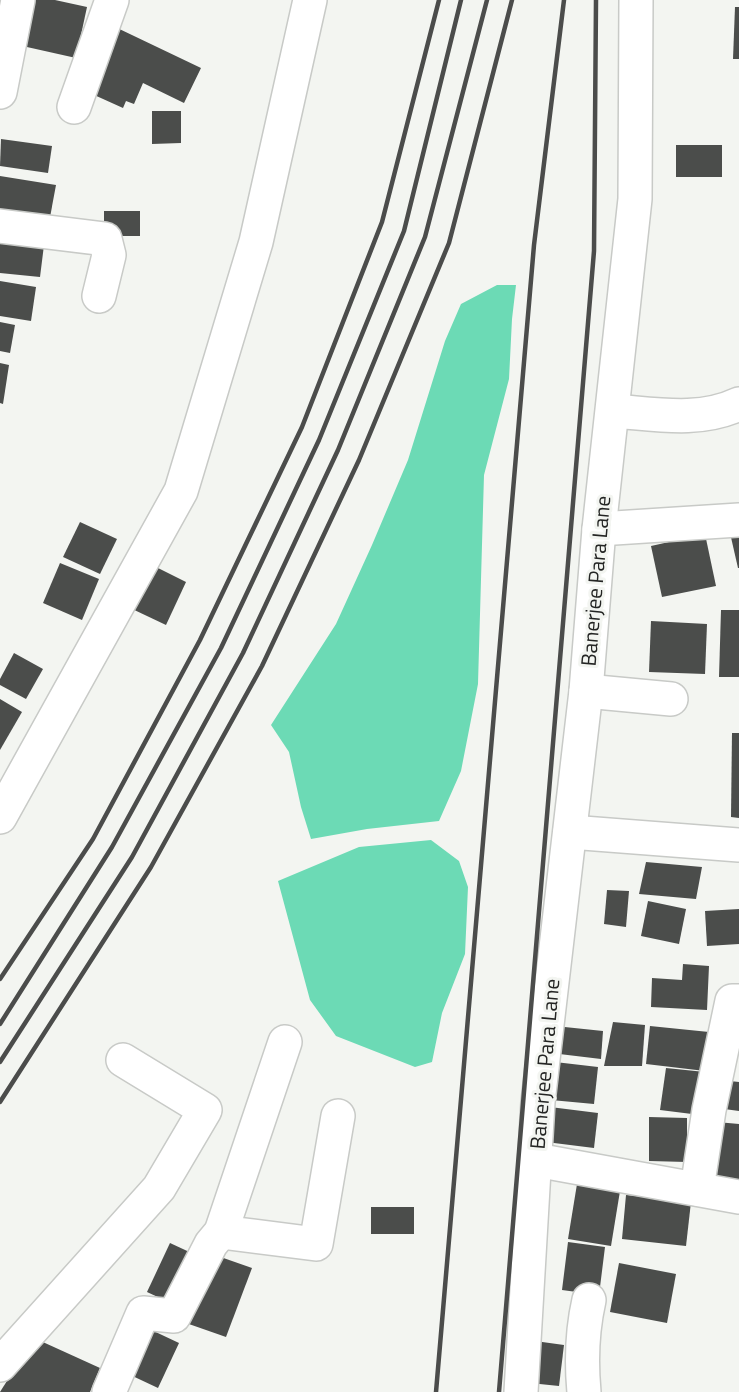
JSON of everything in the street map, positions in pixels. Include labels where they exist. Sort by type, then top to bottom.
[{"type":"street","points":[[0,92],[18,0]]},
{"type":"street","points":[[0,817],[181,491],[256,242],[310,0]]},
{"type":"street","name":"Banerjee Para Lane","points":[[521,1392],[538,1102],[586,692],[599,529],[635,199],[636,0]]},
{"type":"street","points":[[74,107],[107,2]]},
{"type":"street","points":[[0,226],[105,239],[109,255],[99,296]]},
{"type":"street","points":[[613,411],[685,416],[709,414],[739,404]]},
{"type":"street","points":[[599,529],[739,520]]},
{"type":"street","points":[[586,692],[671,699]]},
{"type":"street","points":[[570,832],[739,845]]},
{"type":"street","points":[[697,1189],[709,1110],[732,1001],[739,1001]]},
{"type":"street","points":[[109,1392],[143,1313],[174,1316],[211,1244],[221,1232],[285,1042]]},
{"type":"street","points":[[0,1365],[159,1188],[205,1110],[123,1060]]},
{"type":"street","points":[[221,1232],[316,1244],[338,1116]]},
{"type":"street","name":"Banerjee Para Lane","points":[[536,1161],[739,1197]]},
{"type":"street","points":[[584,1392],[582,1342],[589,1300]]},
{"type":"shaded area","points":[[497,285],[516,285],[509,379],[484,475],[478,684],[461,771],[439,821],[367,829],[311,839],[301,807],[289,752],[271,725],[336,624],[372,545],[408,460],[445,341],[461,304]]},
{"type":"shaded area","points":[[431,840],[459,861],[468,887],[465,954],[442,1013],[432,1062],[415,1067],[336,1036],[310,1000],[278,881],[359,847]]},
{"type":"building","points":[[28,0],[55,0],[87,7],[76,58],[18,45]]},
{"type":"building","points":[[735,7],[739,7],[739,59],[733,59]]},
{"type":"building","points":[[111,25],[201,68],[184,103],[143,83],[134,104],[126,101],[123,108],[92,94]]},
{"type":"building","points":[[152,111],[181,111],[181,143],[152,144]]},
{"type":"building","points":[[1,139],[52,146],[48,173],[0,166]]},
{"type":"building","points":[[676,145],[722,145],[722,177],[676,177]]},
{"type":"building","points":[[0,176],[56,185],[48,228],[0,220]]},
{"type":"building","points":[[104,211],[140,211],[140,236],[104,236]]},
{"type":"building","points":[[0,240],[44,245],[40,277],[0,273]]},
{"type":"building","points":[[0,281],[36,287],[31,321],[0,316]]},
{"type":"building","points":[[0,322],[15,325],[10,353],[0,351]]},
{"type":"building","points":[[0,363],[9,365],[3,404],[0,403]]},
{"type":"building","points":[[80,522],[117,539],[100,574],[63,557]]},
{"type":"building","points":[[739,531],[739,568],[738,568],[730,533]]},
{"type":"building","points":[[705,534],[716,586],[662,597],[651,546]]},
{"type":"building","points":[[60,563],[99,579],[82,620],[43,603]]},
{"type":"building","points":[[150,564],[186,582],[166,625],[128,607]]},
{"type":"building","points":[[721,610],[739,610],[739,677],[719,677]]},
{"type":"building","points":[[651,621],[707,624],[705,674],[649,672]]},
{"type":"building","points":[[14,653],[43,669],[26,699],[0,685],[0,679]]},
{"type":"building","points":[[0,699],[22,712],[0,750]]},
{"type":"building","points":[[732,733],[739,733],[739,818],[731,817]]},
{"type":"building","points":[[646,862],[702,867],[696,899],[639,894]]},
{"type":"building","points":[[607,890],[629,891],[626,927],[604,924]]},
{"type":"building","points":[[648,901],[686,909],[679,944],[641,936]]},
{"type":"building","points":[[739,909],[739,944],[707,946],[705,911]]},
{"type":"building","points":[[683,964],[709,966],[707,1010],[651,1007],[652,978],[682,980]]},
{"type":"building","points":[[613,1022],[645,1025],[642,1066],[604,1066]]},
{"type":"building","points":[[555,1026],[603,1031],[601,1059],[551,1053]]},
{"type":"building","points":[[650,1026],[709,1032],[705,1071],[646,1064]]},
{"type":"building","points":[[555,1062],[598,1067],[594,1104],[551,1100]]},
{"type":"building","points":[[666,1068],[705,1072],[700,1115],[660,1110]]},
{"type":"building","points":[[721,1080],[739,1082],[739,1111],[717,1108]]},
{"type":"building","points":[[550,1107],[598,1113],[594,1148],[546,1142]]},
{"type":"building","points":[[649,1117],[687,1118],[687,1162],[649,1161]]},
{"type":"building","points":[[717,1122],[739,1124],[739,1180],[711,1176]]},
{"type":"building","points":[[577,1184],[620,1191],[611,1246],[568,1239]]},
{"type":"building","points":[[626,1195],[691,1202],[686,1246],[622,1239]]},
{"type":"building","points":[[371,1207],[414,1207],[414,1234],[371,1234]]},
{"type":"building","points":[[568,1242],[605,1247],[599,1295],[562,1290]]},
{"type":"building","points":[[170,1243],[198,1256],[175,1305],[147,1292]]},
{"type":"building","points":[[212,1254],[252,1268],[226,1337],[186,1323]]},
{"type":"building","points":[[619,1263],[676,1274],[667,1323],[610,1312]]},
{"type":"building","points":[[145,1327],[179,1343],[158,1388],[124,1372]]},
{"type":"building","points":[[34,1338],[100,1368],[90,1392],[0,1392]]},
{"type":"building","points":[[535,1341],[564,1345],[559,1386],[530,1383]]},
{"type":"railway","points":[[0,979],[93,839],[200,640],[302,427],[382,222],[439,0]]},
{"type":"railway","points":[[0,1024],[112,847],[221,648],[319,440],[404,231],[461,0]]},
{"type":"railway","points":[[0,1062],[132,857],[243,653],[338,450],[425,237],[487,0]]},
{"type":"railway","points":[[0,1102],[151,867],[262,666],[359,460],[449,243],[512,0]]},
{"type":"railway","points":[[436,1392],[534,245],[564,0]]},
{"type":"railway","points":[[499,1392],[594,251],[596,0]]}]
